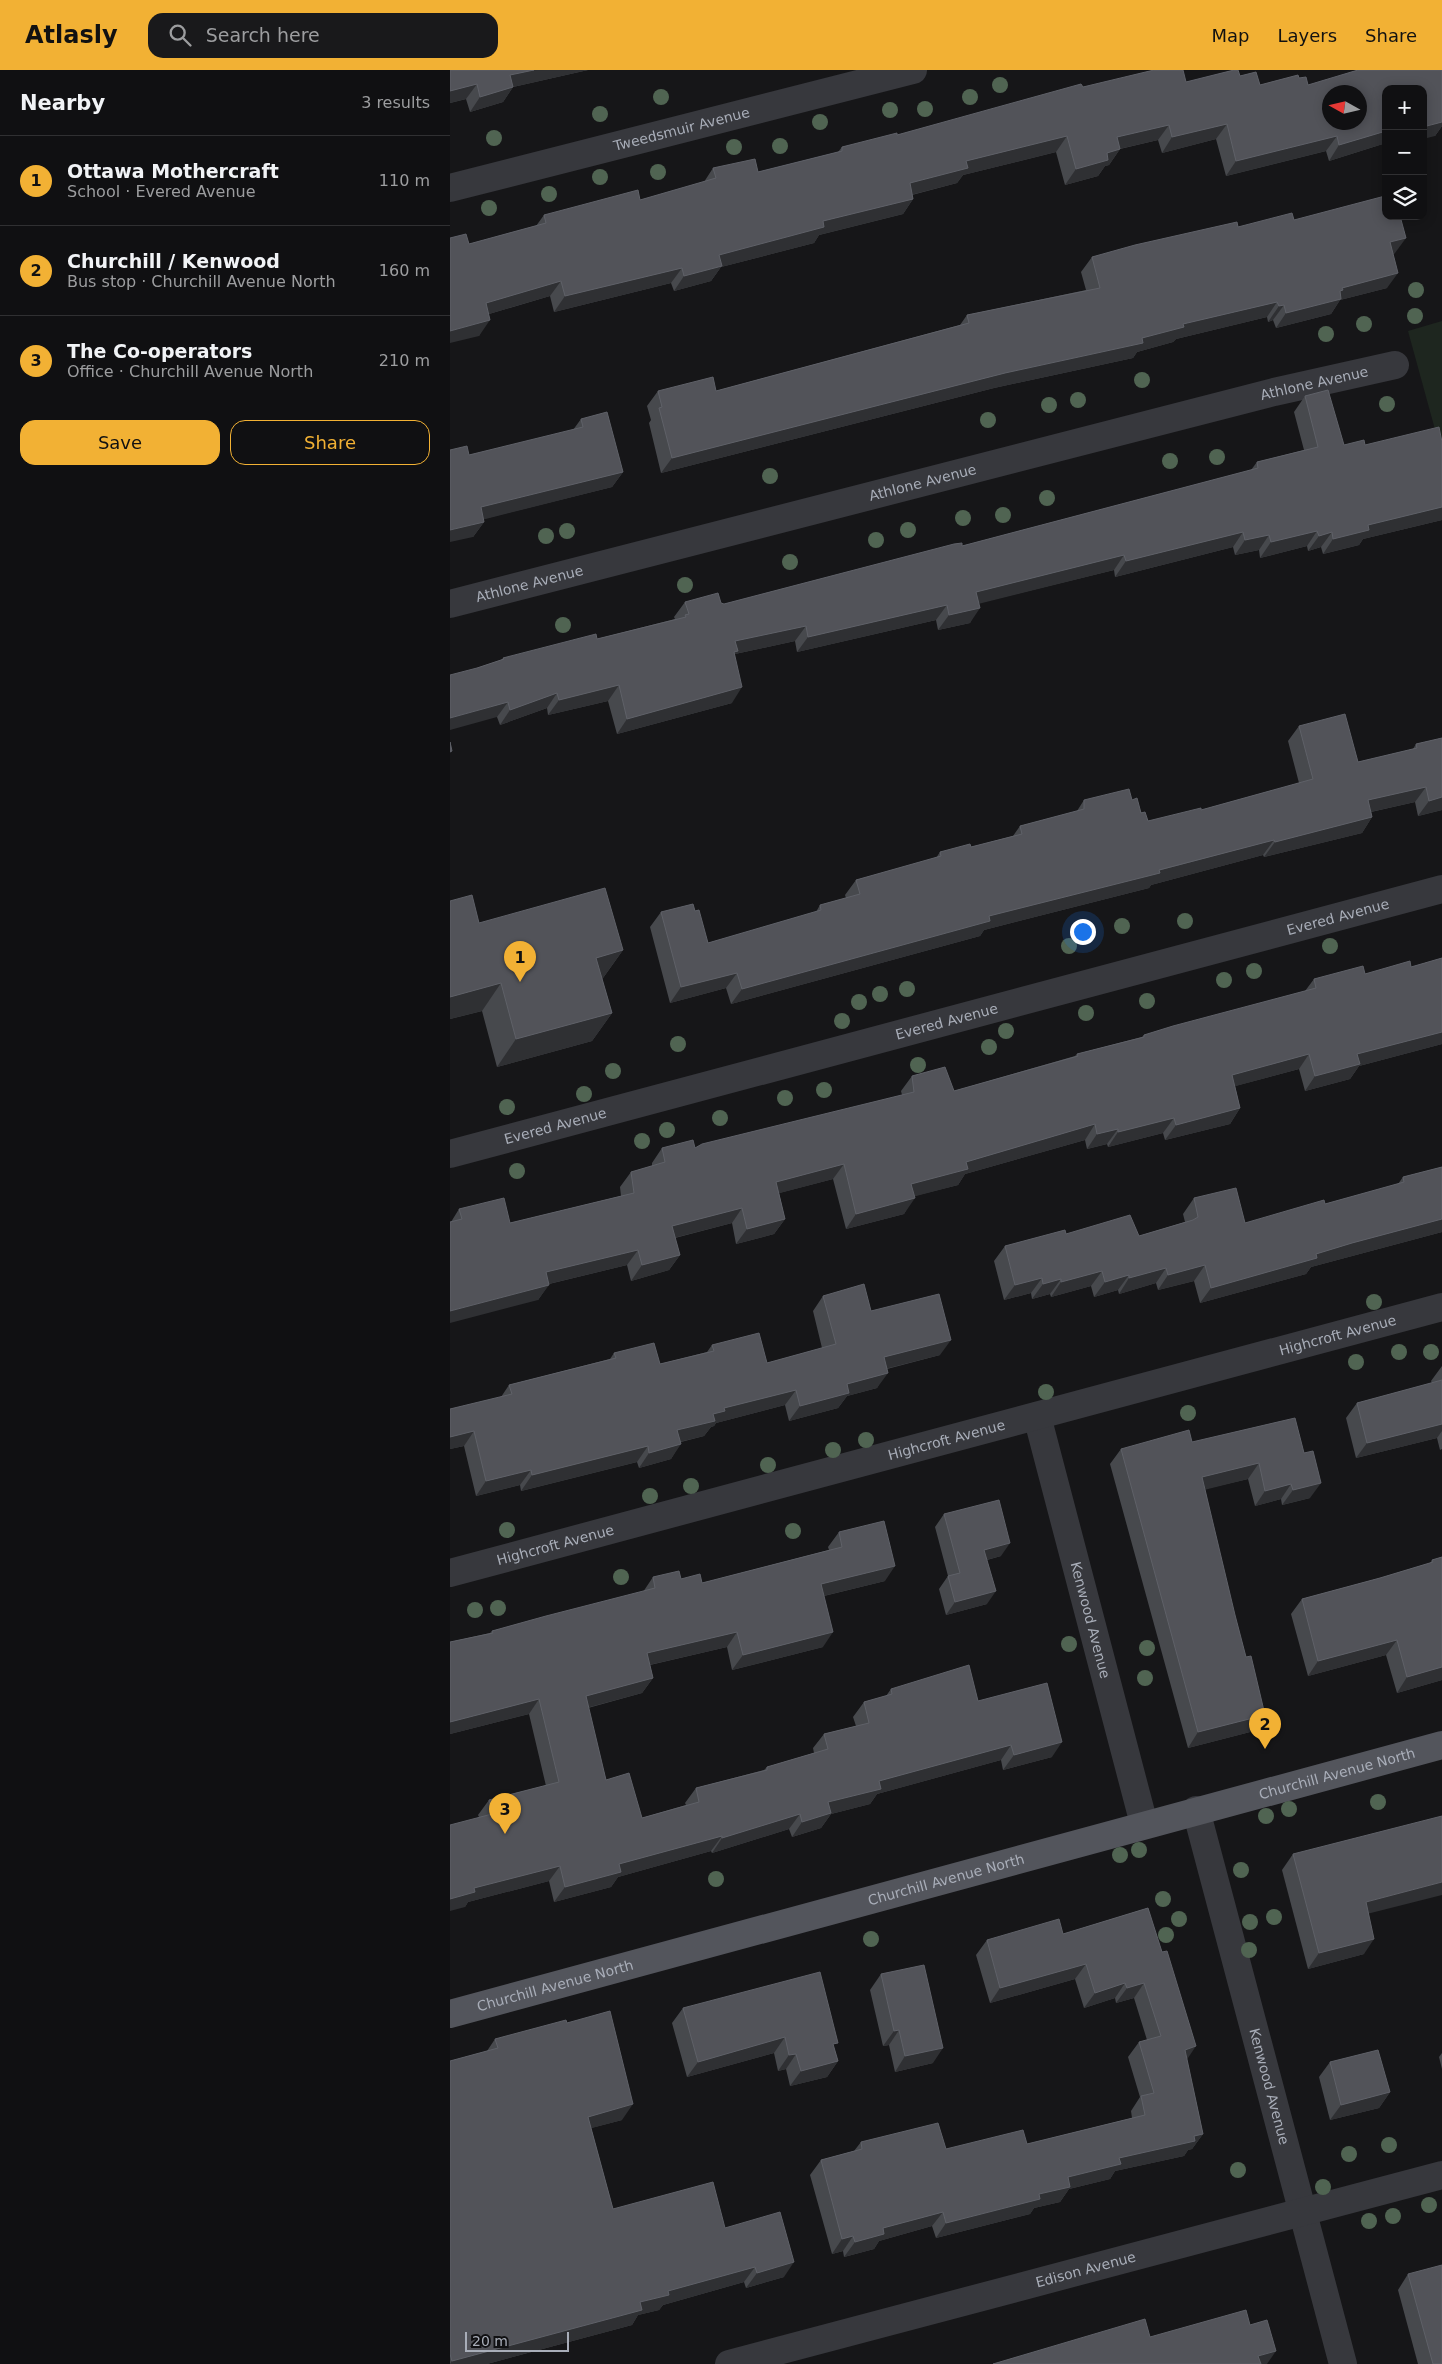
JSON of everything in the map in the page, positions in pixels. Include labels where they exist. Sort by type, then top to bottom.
[{"type":"main road","name":"Churchill Avenue North","points":[[450,2014],[1144,1824],[1442,1745]]},
{"type":"street","name":"Tweedsmuir Avenue","points":[[450,188],[913,70]]},
{"type":"street","name":"Athlone Avenue","points":[[450,604],[1274,392],[1395,365]]},
{"type":"street","name":"Evered Avenue","points":[[450,1154],[1442,889]]},
{"type":"street","name":"Highcroft Avenue","points":[[450,1574],[1442,1307]]},
{"type":"street","name":"Kenwood Avenue","points":[[1038,1416],[1144,1824]]},
{"type":"street","name":"Kenwood Avenue","points":[[1196,1810],[1343,2364]]},
{"type":"street","name":"Edison Avenue","points":[[729,2364],[1442,2175]]},
{"type":"shaded area","points":[[1442,321],[1442,455],[1408,331]]},
{"type":"building","points":[[450,70],[534,70],[510,75],[513,87],[480,97],[477,84],[450,91]]},
{"type":"building","points":[[1154,70],[1183,70],[1186,82],[1234,70],[1238,70],[1240,76],[1256,72],[1260,85],[1298,75],[1299,78],[1306,77],[1308,85],[1358,70],[1442,70],[1442,122],[1427,126],[1427,85],[1382,85],[1382,132],[1339,145],[1337,136],[1236,161],[1227,124],[1172,137],[1169,125],[1117,137],[1120,149],[1107,153],[1108,160],[1076,169],[1067,136],[966,161],[968,168],[910,183],[913,199],[823,221],[824,227],[719,255],[722,266],[684,276],[682,268],[565,296],[561,281],[486,303],[490,320],[450,331],[450,238],[466,234],[469,244],[546,223],[544,215],[638,190],[640,200],[716,178],[713,168],[755,159],[758,172],[842,151],[842,147],[897,133],[897,135],[1081,84],[1083,87]]},
{"type":"building","points":[[1382,197],[1382,220],[1401,220],[1406,238],[1390,242],[1398,273],[1342,288],[1343,290],[1340,291],[1341,299],[1286,313],[1284,305],[1279,306],[1277,302],[1183,324],[1184,327],[1142,338],[1143,343],[1005,373],[672,458],[659,408],[662,407],[658,391],[713,377],[716,391],[969,323],[967,315],[1100,288],[1092,257],[1135,245],[1237,222],[1238,227],[1292,213],[1294,220]]},
{"type":"building","points":[[1328,390],[1344,445],[1364,440],[1365,445],[1439,427],[1442,442],[1442,507],[1368,525],[1369,530],[1333,539],[1332,532],[1319,536],[1317,531],[1271,542],[1269,535],[1245,540],[1243,532],[1126,561],[1124,555],[976,592],[980,608],[949,615],[947,605],[808,637],[806,626],[735,641],[738,651],[734,652],[742,687],[627,719],[619,685],[559,700],[557,693],[510,710],[508,702],[450,718],[450,675],[477,668],[503,658],[596,634],[597,639],[686,617],[685,615],[689,614],[685,602],[718,593],[721,603],[724,604],[954,544],[962,543],[962,546],[1258,468],[1257,462],[1318,447],[1305,396]]},
{"type":"building","points":[[607,412],[623,472],[481,507],[484,522],[450,530],[450,450],[467,446],[469,455],[583,427],[581,419]]},
{"type":"building","points":[[1345,714],[1358,762],[1417,748],[1416,744],[1442,738],[1442,797],[1429,801],[1426,787],[1368,800],[1372,817],[1275,842],[1274,840],[1159,870],[1160,873],[989,916],[990,921],[742,989],[737,973],[681,987],[661,912],[693,904],[695,911],[699,910],[708,943],[821,910],[820,905],[860,894],[856,880],[941,856],[940,852],[970,844],[971,847],[1022,834],[1020,826],[1084,809],[1084,800],[1129,789],[1132,800],[1137,798],[1141,813],[1145,812],[1148,821],[1201,808],[1201,810],[1313,779],[1299,726]]},
{"type":"building","points":[[605,888],[623,950],[596,958],[612,1013],[516,1039],[501,983],[450,997],[450,901],[472,895],[479,923]]},
{"type":"building","points":[[1442,958],[1442,1032],[1357,1054],[1360,1064],[1315,1076],[1309,1054],[1232,1075],[1240,1108],[1176,1125],[1174,1118],[1118,1132],[1118,1129],[1097,1134],[1095,1124],[966,1162],[968,1169],[911,1184],[915,1198],[856,1214],[844,1164],[776,1182],[785,1219],[747,1229],[742,1208],[672,1226],[680,1255],[642,1265],[638,1250],[546,1272],[549,1285],[450,1311],[450,1222],[462,1219],[459,1209],[504,1198],[510,1223],[634,1193],[631,1172],[665,1162],[662,1148],[693,1140],[695,1148],[702,1144],[914,1092],[912,1076],[945,1067],[954,1091],[1078,1056],[1077,1054],[1144,1037],[1144,1035],[1173,1026],[1316,988],[1314,979],[1363,966],[1365,974],[1410,961],[1411,967]]},
{"type":"building","points":[[1442,1167],[1442,1219],[1352,1243],[1316,1254],[1317,1258],[1211,1288],[1205,1265],[1168,1275],[1166,1268],[1105,1282],[1102,1271],[1061,1282],[1061,1279],[1043,1284],[1042,1278],[1015,1285],[1005,1246],[1065,1230],[1066,1234],[1130,1215],[1139,1236],[1198,1217],[1194,1198],[1236,1188],[1245,1223],[1324,1200],[1325,1204],[1404,1182],[1403,1177]]},
{"type":"building","points":[[864,1284],[871,1311],[939,1294],[951,1340],[884,1357],[888,1373],[847,1384],[849,1393],[800,1406],[796,1390],[724,1408],[725,1411],[713,1414],[715,1421],[677,1430],[681,1444],[649,1453],[648,1446],[532,1475],[531,1470],[486,1481],[474,1431],[450,1437],[450,1409],[512,1394],[509,1385],[616,1358],[614,1353],[654,1343],[660,1364],[714,1351],[712,1345],[759,1333],[767,1363],[836,1344],[823,1296]]},
{"type":"building","points":[[1442,1380],[1442,1424],[1367,1443],[1357,1403]]},
{"type":"building","points":[[1295,1418],[1304,1453],[1313,1451],[1321,1483],[1293,1490],[1291,1484],[1265,1491],[1259,1463],[1202,1477],[1246,1657],[1251,1656],[1265,1715],[1198,1732],[1121,1449],[1189,1430],[1192,1442]]},
{"type":"building","points":[[999,1500],[1010,1543],[984,1550],[996,1591],[955,1602],[948,1576],[960,1573],[944,1514]]},
{"type":"building","points":[[884,1521],[895,1566],[821,1584],[833,1632],[743,1655],[737,1632],[647,1653],[653,1678],[586,1696],[606,1780],[629,1773],[642,1818],[699,1802],[696,1788],[767,1770],[767,1767],[828,1749],[824,1734],[869,1723],[864,1702],[892,1694],[891,1689],[969,1665],[978,1701],[1047,1683],[1062,1742],[1014,1755],[1011,1745],[879,1781],[881,1789],[828,1802],[831,1813],[802,1822],[800,1814],[722,1838],[722,1836],[619,1864],[621,1872],[565,1887],[560,1866],[474,1888],[475,1892],[450,1899],[450,1825],[492,1814],[489,1800],[559,1782],[539,1699],[450,1722],[450,1642],[493,1633],[492,1631],[655,1588],[653,1577],[679,1571],[681,1579],[700,1574],[702,1583],[842,1547],[839,1532]]},
{"type":"building","points":[[1442,1557],[1442,1667],[1407,1677],[1397,1640],[1318,1661],[1302,1599],[1380,1578],[1433,1562],[1432,1560]]},
{"type":"building","points":[[1442,1816],[1442,1882],[1366,1902],[1374,1939],[1319,1953],[1293,1854]]},
{"type":"building","points":[[1148,1908],[1162,1952],[1167,1951],[1196,2046],[1185,2050],[1203,2134],[1194,2136],[1195,2141],[1119,2158],[1121,2164],[1068,2177],[1070,2187],[1039,2194],[1040,2199],[946,2223],[943,2212],[883,2228],[884,2234],[855,2242],[853,2236],[842,2239],[821,2160],[862,2149],[861,2142],[938,2123],[946,2149],[1023,2130],[1027,2144],[1145,2115],[1141,2096],[1154,2093],[1139,2042],[1161,2036],[1144,1983],[1127,1988],[1125,1983],[1095,1993],[1086,1964],[1000,1988],[987,1940],[1059,1919],[1063,1934]]},
{"type":"building","points":[[924,1965],[943,2048],[905,2056],[899,2030],[894,2031],[881,1974]]},
{"type":"building","points":[[820,1972],[838,2043],[833,2044],[838,2061],[801,2071],[796,2054],[789,2055],[785,2037],[698,2062],[683,2008]]},
{"type":"building","points":[[610,2011],[633,2104],[588,2117],[613,2209],[713,2182],[725,2228],[780,2212],[794,2262],[757,2273],[755,2267],[668,2291],[669,2295],[640,2302],[642,2310],[452,2361],[450,2354],[450,2061],[498,2048],[495,2039],[566,2020],[567,2023]]},
{"type":"building","points":[[1378,2050],[1390,2092],[1341,2105],[1330,2062]]},
{"type":"building","points":[[1442,2265],[1442,2364],[1433,2364],[1408,2274]]},
{"type":"building","points":[[1246,2310],[1250,2325],[1267,2320],[1276,2351],[1258,2356],[1261,2364],[993,2364],[1145,2319],[1150,2337]]},
{"type":"place","name":"Ottawa Mothercraft","points":[[520,982]]},
{"type":"place","name":"Churchill / Kenwood","points":[[1265,1749]]},
{"type":"place","name":"The Co-operators","points":[[505,1834]]}]
